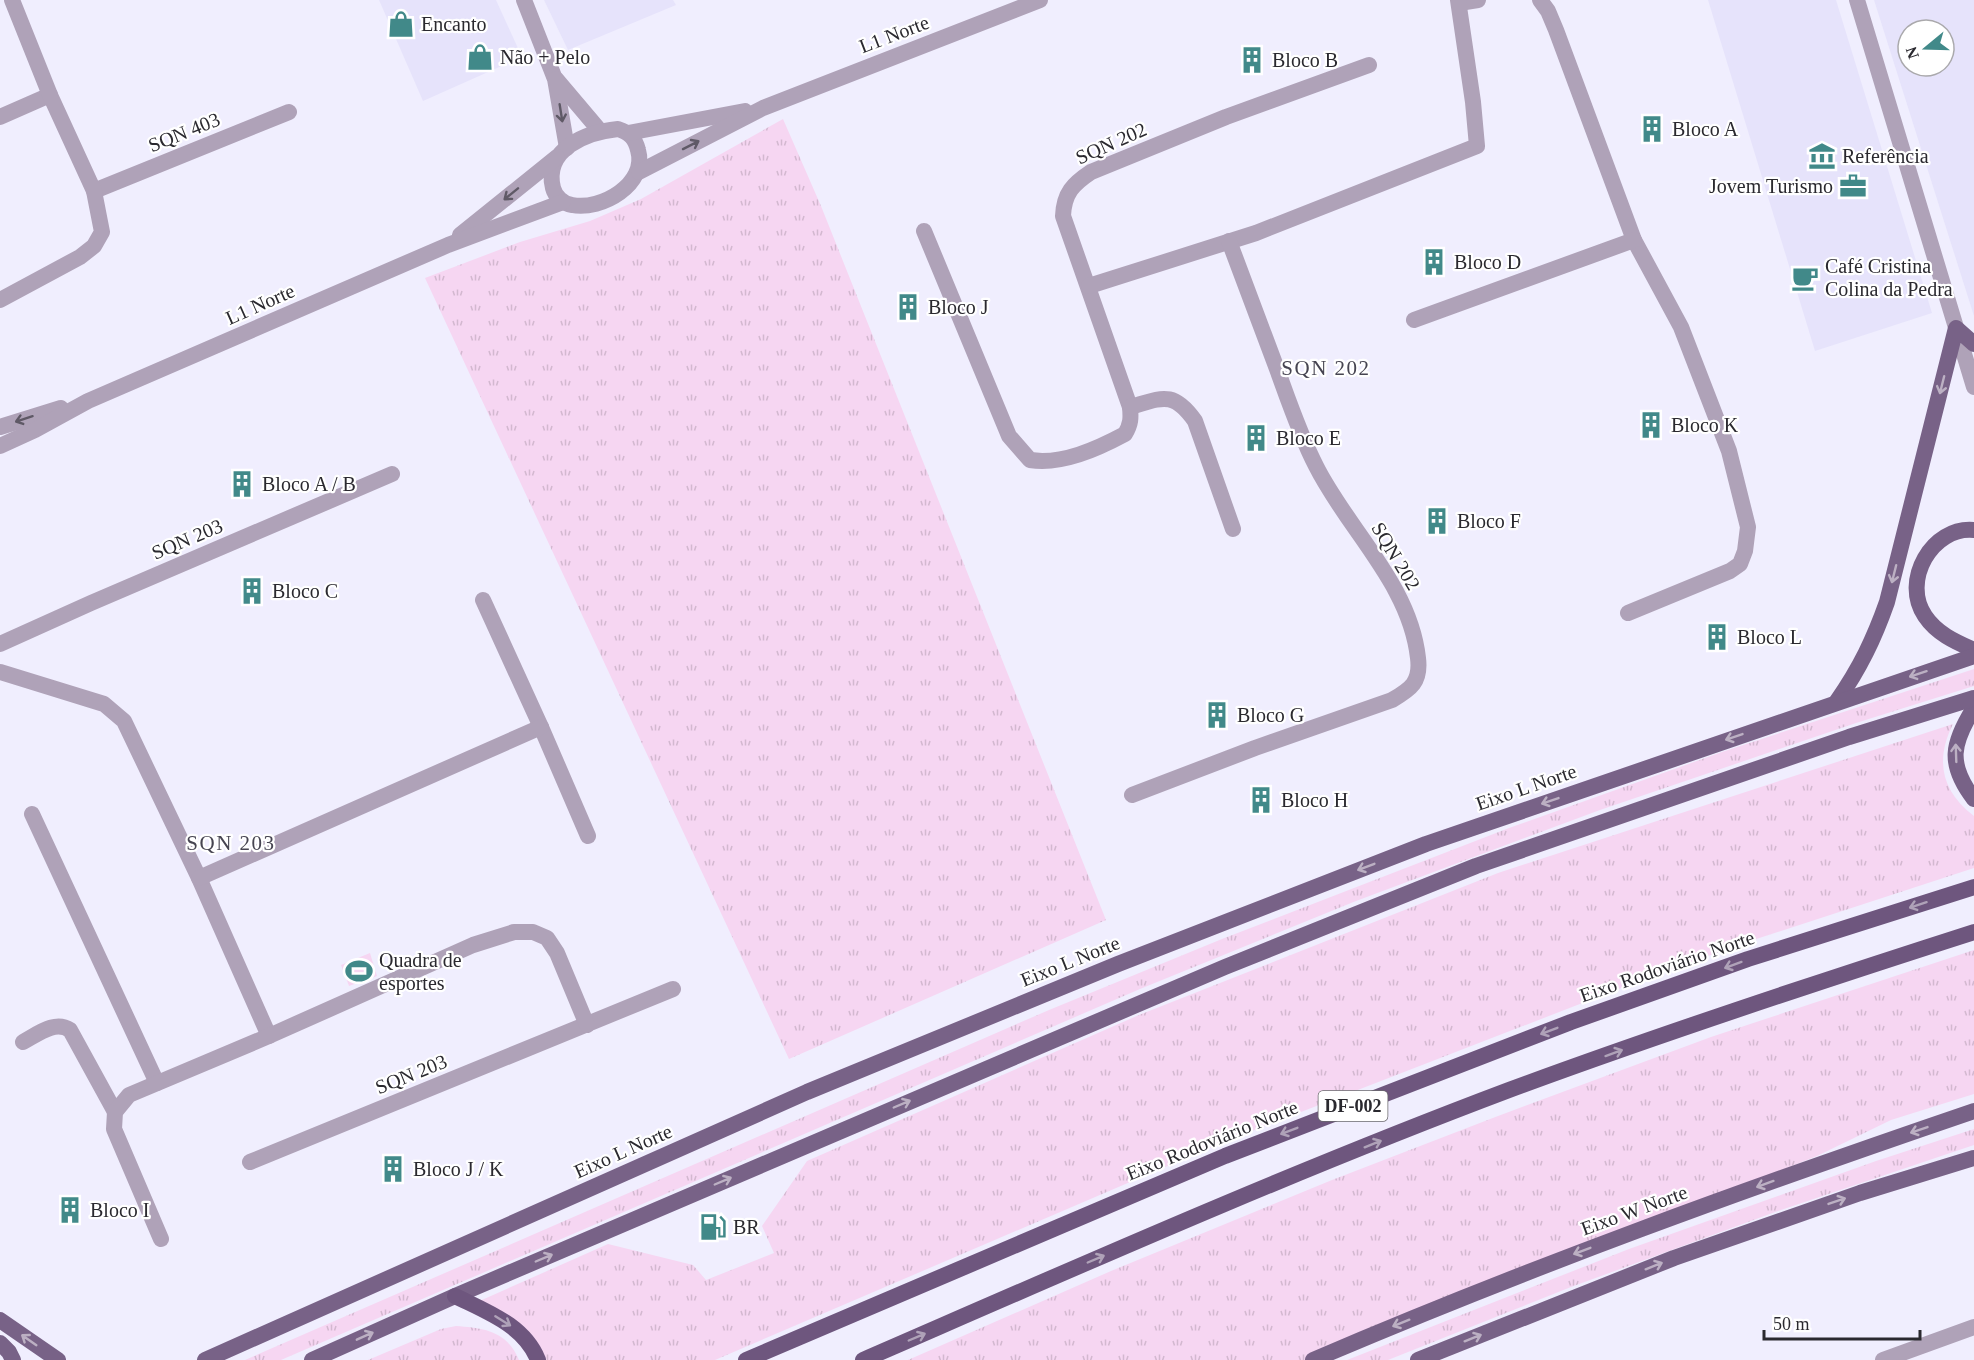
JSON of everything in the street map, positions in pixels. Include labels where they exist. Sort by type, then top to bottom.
[{"type":"highway","name":"Eixo Rodoviário Norte","points":[[746,1360],[1225,1156],[1571,1022],[1748,959],[1974,887]]},
{"type":"highway","name":"DF-002","points":[[863,1360],[1236,1198],[1509,1090],[1742,1007],[1974,933]]},
{"type":"highway","points":[[455,1296],[505,1321],[525,1337],[538,1360]]},
{"type":"main road","points":[[1837,701],[1858,670],[1887,602],[1956,328],[1974,344]]},
{"type":"main road","points":[[1974,530],[1955,532],[1933,546],[1919,569],[1917,585],[1918,601],[1923,614],[1934,627],[1949,639],[1974,650]]},
{"type":"main road","name":"Eixo L Norte","points":[[205,1360],[807,1092],[1107,968],[1426,844],[1837,701],[1974,656]]},
{"type":"main road","points":[[312,1360],[455,1296],[1225,966],[1476,866],[1849,737],[1974,698]]},
{"type":"main road","points":[[1974,708],[1956,741],[1956,760],[1961,779],[1974,799]]},
{"type":"main road","name":"Eixo W Norte","points":[[1313,1360],[1608,1241],[1974,1111]]},
{"type":"main road","points":[[1418,1360],[1674,1258],[1860,1193],[1974,1158]]},
{"type":"main road","points":[[0,1320],[58,1360]]},
{"type":"main road","points":[[0,1343],[13,1360]]},
{"type":"street","points":[[0,300],[80,256],[94,246],[102,232],[94,191],[50,95],[12,0]]},
{"type":"street","points":[[524,0],[555,79],[562,153]]},
{"type":"street","name":"L1 Norte","points":[[639,172],[763,108],[1040,0]]},
{"type":"street","points":[[1089,286],[1256,233],[1477,146],[1459,1],[1478,0]]},
{"type":"street","points":[[1857,0],[1974,387]]},
{"type":"street","points":[[1537,1],[1556,30],[1634,240],[1681,327],[1729,452],[1748,527],[1745,551],[1740,564],[1730,571],[1628,613]]},
{"type":"street","name":"SQN 202","points":[[1130,407],[1063,216],[1068,191],[1076,182],[1091,172],[1226,117],[1369,65]]},
{"type":"street","points":[[555,79],[600,131]]},
{"type":"street","points":[[0,117],[50,95]]},
{"type":"street","name":"L1 Norte","points":[[628,132],[763,108]]},
{"type":"street","name":"SQN 403","points":[[94,191],[289,112]]},
{"type":"street","points":[[618,129],[628,132],[635,140],[640,156],[639,172],[625,190],[606,200],[586,205],[573,206],[563,202],[554,192],[551,177],[552,165],[562,153],[580,139],[600,131],[618,129]]},
{"type":"street","name":"L1 Norte","points":[[448,245],[562,153]]},
{"type":"street","name":"L1 Norte","points":[[0,446],[88,401],[448,245],[563,202]]},
{"type":"street","points":[[924,231],[1009,436],[1030,460],[1042,462],[1060,460],[1125,434],[1131,426],[1130,407],[1159,399],[1173,399],[1184,406],[1195,421],[1233,529]]},
{"type":"street","points":[[1414,320],[1634,240]]},
{"type":"street","name":"SQN 202","points":[[1132,795],[1255,748],[1392,700],[1409,690],[1417,679],[1418,658],[1410,625],[1392,583],[1317,467],[1298,426],[1229,241]]},
{"type":"street","name":"L1 Norte","points":[[0,427],[88,401]]},
{"type":"street","name":"SQN 203","points":[[0,644],[392,474]]},
{"type":"street","points":[[483,600],[588,836]]},
{"type":"street","points":[[0,672],[104,704],[120,716],[199,878],[269,1036]]},
{"type":"street","points":[[199,878],[541,727]]},
{"type":"street","points":[[32,814],[156,1083]]},
{"type":"street","points":[[115,1112],[129,1095],[269,1036],[473,945],[514,932],[533,932],[547,938],[557,953],[587,1025]]},
{"type":"street","name":"SQN 203","points":[[250,1161],[673,989]]},
{"type":"street","points":[[23,1042],[56,1025],[70,1030],[115,1112],[114,1129],[117,1140],[161,1239]]},
{"type":"street","points":[[1883,1360],[1974,1327]]},
{"type":"shaded area","points":[[379,0],[496,0],[522,57],[423,101]]},
{"type":"shaded area","points":[[544,0],[673,0],[676,5],[568,50]]},
{"type":"shaded area","points":[[1708,0],[1836,0],[1932,313],[1815,351]]},
{"type":"shaded area","points":[[1874,0],[1974,0],[1974,316],[1899,78],[1956,78],[1956,18],[1896,18],[1896,70]]},
{"type":"green space","points":[[783,119],[821,206],[1106,920],[789,1059],[425,278],[520,242],[590,221],[641,199]]},
{"type":"green space","points":[[1974,669],[1974,686],[1856,723],[1600,810],[1356,901],[1140,989],[281,1360],[245,1360],[1049,1010],[1222,939],[1509,828],[1722,752]]},
{"type":"green space","points":[[1953,724],[1944,750],[1944,774],[1954,796],[1974,816],[1974,868],[1744,943],[1647,978],[1221,1143],[715,1360],[544,1360],[475,1303],[608,1244],[693,1265],[706,1280],[774,1253],[762,1226],[807,1161],[1139,1015],[1498,873]]},
{"type":"green space","points":[[1974,950],[1974,1094],[1891,1120],[1817,1156],[1306,1360],[908,1360],[1111,1271],[1332,1180],[1498,1116],[1711,1037]]},
{"type":"green space","name":"Quadra de esportes","points":[[370,953],[377,976],[349,986],[341,965]]},
{"type":"green space","points":[[1974,1129],[1974,1145],[1781,1210],[1571,1287],[1388,1360],[1347,1360],[1629,1249],[1876,1161]]},
{"type":"green space","points":[[456,1326],[494,1333],[508,1343],[519,1360],[368,1360],[441,1329]]},
{"type":"place","name":"Encanto","points":[[401,24]]},
{"type":"place","name":"Não + Pelo","points":[[480,57]]},
{"type":"place","name":"Bloco B","points":[[1252,60]]},
{"type":"place","name":"Bloco A","points":[[1652,129]]},
{"type":"place","name":"Referência","points":[[1822,156]]},
{"type":"place","name":"Jovem Turismo","points":[[1853,186]]},
{"type":"place","name":"Bloco D","points":[[1434,262]]},
{"type":"place","name":"Café Cristina Colina da Pedra","points":[[1805,278]]},
{"type":"place","name":"Bloco J","points":[[908,307]]},
{"type":"place","name":"Bloco K","points":[[1651,425]]},
{"type":"place","name":"Bloco E","points":[[1256,438]]},
{"type":"place","name":"Bloco A / B","points":[[242,484]]},
{"type":"place","name":"Bloco F","points":[[1437,521]]},
{"type":"place","name":"Bloco C","points":[[252,591]]},
{"type":"place","name":"Bloco L","points":[[1717,637]]},
{"type":"place","name":"Bloco G","points":[[1217,715]]},
{"type":"place","name":"Bloco H","points":[[1261,800]]},
{"type":"place","name":"Quadra de esportes","points":[[359,971]]},
{"type":"place","name":"Bloco J / K","points":[[393,1169]]},
{"type":"place","name":"Bloco I","points":[[70,1210]]},
{"type":"place","name":"BR","points":[[713,1227]]},
{"type":"district","name":"SQN 202","points":[[1326,368]]},
{"type":"district","name":"SQN 203","points":[[231,843]]}]
